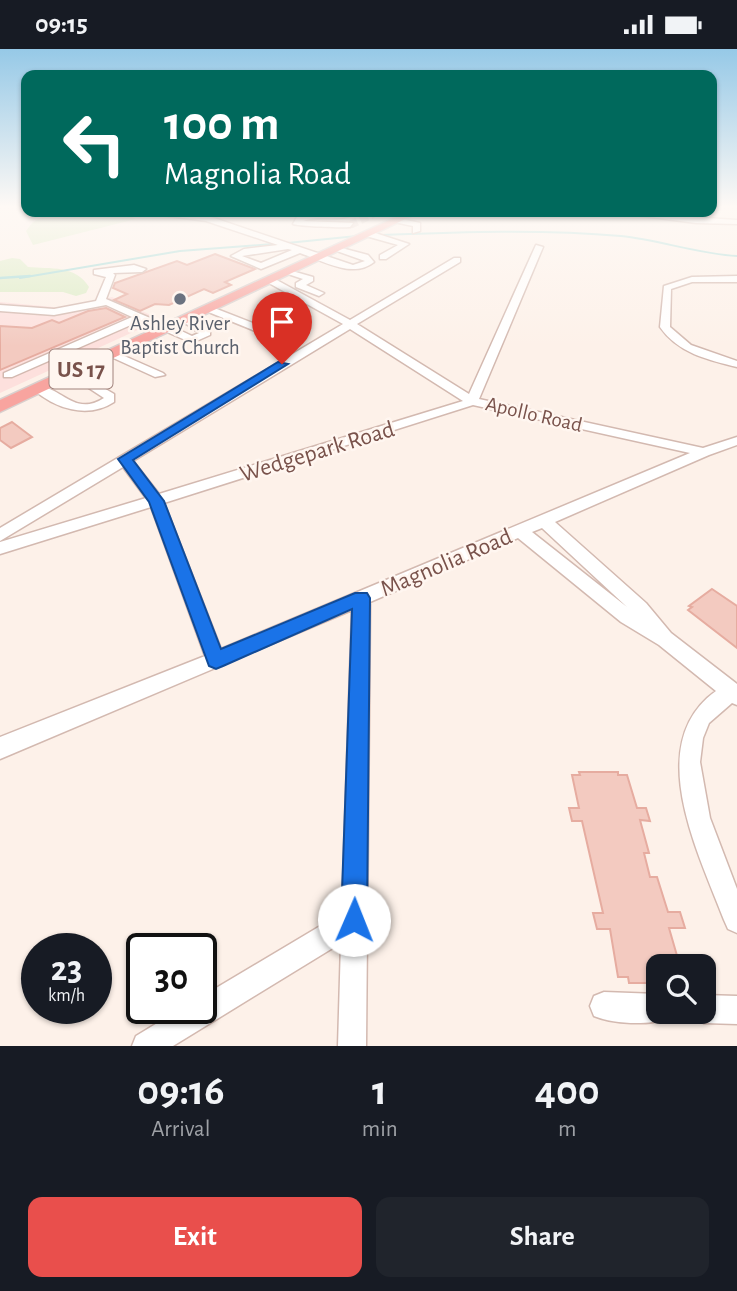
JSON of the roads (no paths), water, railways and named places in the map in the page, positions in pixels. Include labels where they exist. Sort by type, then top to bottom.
[{"type":"highway","name":"US 17","points":[[0,407],[326,254]]},
{"type":"street","points":[[245,254],[236,255],[261,266],[292,254]]},
{"type":"street","points":[[305,254],[356,268],[370,262],[354,254]]},
{"type":"street","points":[[383,257],[389,254]]},
{"type":"street","points":[[472,401],[536,254]]},
{"type":"street","points":[[0,535],[457,260]]},
{"type":"street","points":[[101,302],[111,275],[97,272],[142,269]]},
{"type":"street","points":[[288,271],[310,279],[299,285],[319,293]]},
{"type":"street","points":[[737,279],[688,280],[672,284],[667,288],[665,327],[676,340],[686,346],[737,364]]},
{"type":"street","name":"Apollo Road","points":[[270,280],[350,324],[472,401],[704,452]]},
{"type":"street","points":[[0,308],[54,312],[101,302],[192,340],[206,333],[186,320]]},
{"type":"street","points":[[209,309],[270,333]]},
{"type":"street","points":[[4,374],[140,317]]},
{"type":"street","points":[[113,354],[159,375]]},
{"type":"street","points":[[4,374],[86,410],[94,409],[110,399],[110,396],[73,373]]},
{"type":"street","name":"Wedgepark Road","points":[[0,548],[472,401]]},
{"type":"street","name":"Magnolia Road","points":[[0,748],[216,660],[704,452],[737,441]]},
{"type":"street","points":[[124,459],[156,501],[216,660]]},
{"type":"street","points":[[544,521],[640,608],[665,639]]},
{"type":"street","points":[[520,531],[627,617],[665,639],[734,694],[703,715],[690,746],[697,810],[737,920]]},
{"type":"street","points":[[580,580],[597,569]]},
{"type":"street","points":[[352,1046],[361,598]]},
{"type":"street","points":[[146,1046],[354,920]]},
{"type":"street","points":[[604,1006],[646,1008]]},
{"type":"street","points":[[716,1009],[737,1010]]},
{"type":"waterway","points":[[20,278],[165,254]]},
{"type":"waterway","points":[[713,254],[737,256]]},
{"type":"waterway","points":[[0,278],[30,276]]},
{"type":"place","name":"Ashley River Baptist Church","points":[[180,299]]}]
